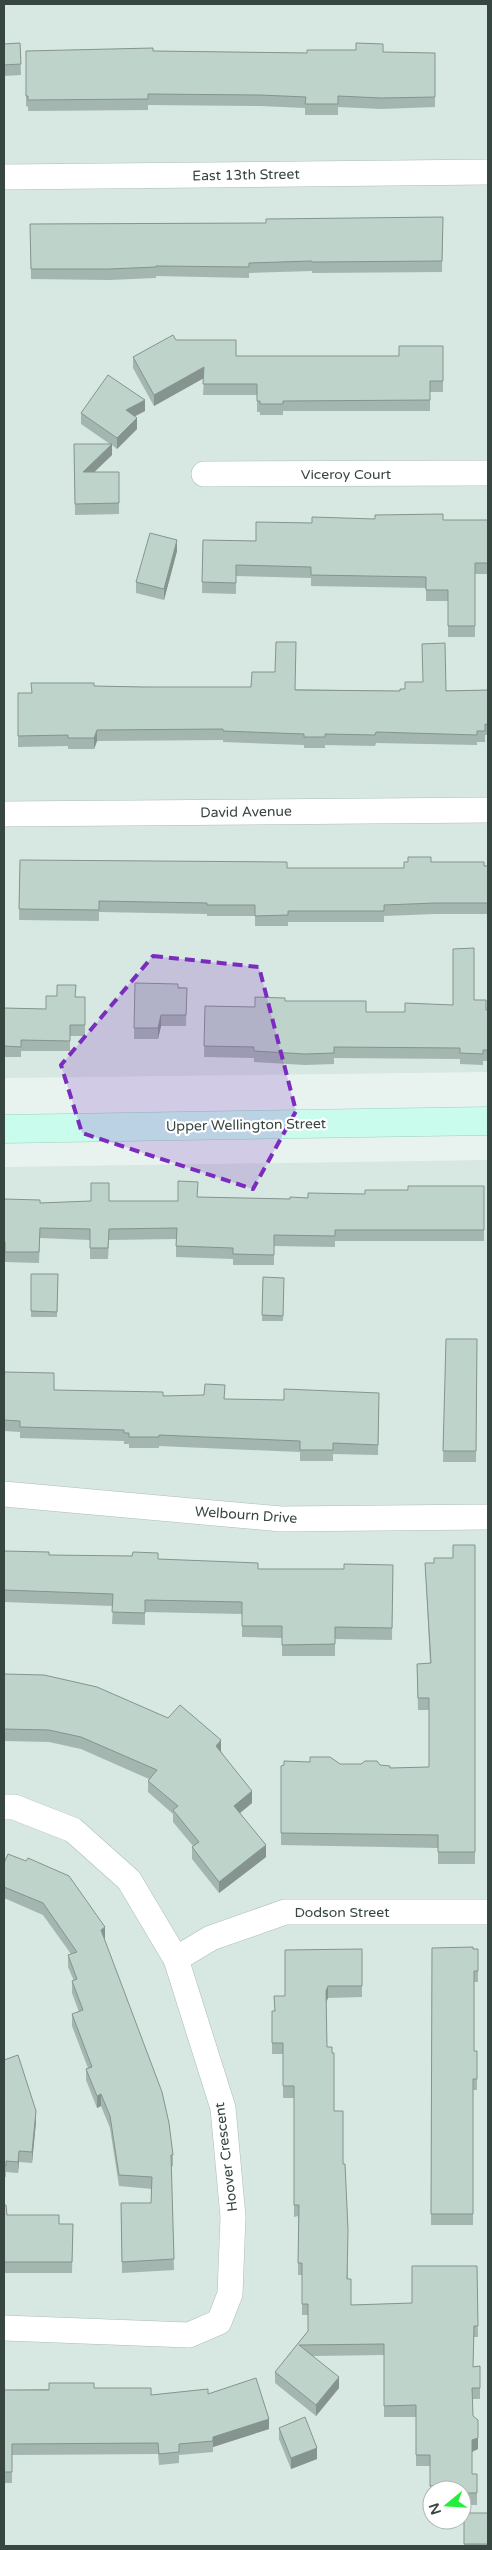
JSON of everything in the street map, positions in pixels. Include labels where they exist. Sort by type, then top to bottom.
[{"type":"main road","name":"Upper Wellington Street","points":[[4,1129],[488,1121]]},
{"type":"street","name":"East 13th Street","points":[[4,177],[488,172]]},
{"type":"street","name":"Viceroy Court","points":[[204,474],[488,473]]},
{"type":"street","name":"David Avenue","points":[[4,814],[488,810]]},
{"type":"street","name":"Welbourn Drive","points":[[4,1494],[281,1519],[488,1518]]},
{"type":"street","name":"Hoover Crescent","points":[[4,1807],[14,1807],[73,1830],[129,1880],[176,1959],[224,2108],[234,2217],[230,2294],[219,2322],[189,2334],[4,2328]]},
{"type":"street","name":"Dodson Street","points":[[176,1959],[211,1938],[285,1912],[488,1912]]},
{"type":"highlighted area","points":[[153,956],[259,967],[296,1111],[253,1189],[82,1133],[61,1065]]},
{"type":"shaded area","points":[[4,4],[488,4],[488,1072],[4,1078]]},
{"type":"shaded area","points":[[488,1160],[488,2546],[4,2546],[4,1167]]},
{"type":"building","points":[[20,43],[21,64],[4,65],[4,44]]},
{"type":"building","points":[[356,43],[383,44],[383,52],[435,53],[435,97],[381,98],[338,96],[338,104],[305,104],[306,97],[260,95],[148,94],[148,99],[28,100],[28,96],[26,96],[26,51],[153,48],[153,51],[307,53],[307,50],[356,50]]},
{"type":"building","points":[[443,217],[442,261],[312,261],[249,263],[249,267],[156,266],[109,269],[31,269],[30,224],[266,223],[266,219]]},
{"type":"building","points":[[173,335],[176,340],[236,340],[236,356],[399,356],[399,346],[443,346],[443,381],[430,381],[430,400],[283,401],[283,404],[260,404],[260,401],[257,401],[257,384],[203,384],[204,367],[154,395],[133,357]]},
{"type":"building","points":[[108,375],[145,400],[126,410],[137,418],[117,438],[81,413]]},
{"type":"building","points":[[74,444],[112,444],[83,472],[119,472],[119,503],[75,504]]},
{"type":"building","points":[[443,514],[443,520],[488,520],[488,563],[475,563],[475,626],[448,626],[448,590],[426,590],[426,577],[311,575],[311,567],[236,565],[236,583],[202,582],[203,540],[256,541],[256,522],[312,523],[312,517],[375,519],[375,515]]},
{"type":"building","points":[[150,533],[177,540],[164,589],[136,582]]},
{"type":"building","points":[[276,642],[296,642],[295,690],[400,691],[400,689],[405,689],[405,682],[423,682],[422,644],[445,643],[446,691],[488,690],[488,725],[485,724],[485,731],[477,731],[477,735],[376,732],[375,735],[325,734],[325,737],[304,737],[304,734],[223,731],[223,729],[97,730],[94,738],[68,738],[68,735],[18,736],[18,693],[32,693],[31,683],[94,683],[94,686],[143,687],[251,687],[252,672],[275,672]]},
{"type":"building","points":[[408,857],[431,857],[431,862],[484,862],[484,866],[488,866],[488,903],[384,905],[384,911],[288,911],[288,915],[255,916],[255,905],[207,905],[207,903],[99,901],[99,910],[19,909],[20,860],[287,862],[287,868],[404,868],[404,862],[408,862]]},
{"type":"building","points":[[474,948],[474,1000],[486,1000],[486,1010],[488,1010],[488,1050],[483,1050],[483,1054],[460,1053],[460,1048],[334,1047],[334,1053],[305,1054],[254,1051],[254,1047],[204,1046],[205,1006],[255,1007],[255,997],[285,998],[285,1001],[366,1001],[366,1012],[405,1012],[405,1003],[453,1005],[453,949]]},
{"type":"building","points":[[135,983],[178,984],[178,988],[187,988],[186,1015],[161,1015],[158,1028],[134,1028]]},
{"type":"building","points":[[57,985],[76,985],[75,997],[85,997],[85,1025],[70,1025],[70,1041],[21,1040],[21,1047],[4,1046],[4,1008],[46,1009],[46,996],[57,996]]},
{"type":"building","points":[[178,1181],[198,1182],[197,1197],[290,1199],[290,1197],[308,1198],[308,1193],[365,1194],[365,1190],[408,1190],[408,1186],[484,1186],[484,1230],[335,1230],[335,1236],[274,1235],[274,1255],[233,1254],[233,1248],[176,1246],[177,1228],[109,1229],[108,1248],[90,1248],[90,1229],[40,1228],[39,1252],[5,1252],[4,1199],[40,1200],[40,1203],[91,1201],[91,1183],[109,1183],[109,1201],[178,1201]]},
{"type":"building","points":[[31,1274],[58,1274],[57,1312],[31,1311]]},
{"type":"building","points":[[263,1277],[284,1278],[283,1316],[262,1315]]},
{"type":"building","points":[[446,1339],[477,1339],[476,1451],[443,1451]]},
{"type":"building","points":[[4,1372],[54,1373],[54,1390],[163,1392],[163,1396],[204,1395],[205,1384],[225,1385],[224,1399],[284,1400],[284,1389],[379,1393],[378,1445],[333,1443],[333,1450],[300,1450],[300,1441],[159,1435],[159,1437],[129,1437],[129,1433],[124,1433],[124,1430],[20,1427],[20,1421],[4,1420]]},
{"type":"building","points":[[453,1545],[475,1545],[475,1852],[438,1852],[438,1835],[281,1833],[281,1766],[284,1765],[284,1761],[310,1762],[310,1757],[330,1757],[340,1764],[361,1764],[365,1761],[377,1761],[380,1765],[390,1766],[390,1768],[429,1767],[429,1698],[418,1698],[417,1664],[431,1663],[425,1563],[434,1563],[434,1558],[453,1558]]},
{"type":"building","points":[[4,1551],[49,1552],[49,1555],[132,1556],[133,1552],[158,1553],[158,1559],[258,1563],[258,1569],[344,1569],[344,1564],[393,1565],[392,1628],[335,1627],[335,1644],[282,1645],[282,1626],[242,1626],[242,1602],[145,1600],[145,1613],[112,1612],[113,1594],[4,1590]]},
{"type":"building","points":[[4,1674],[44,1675],[97,1687],[168,1718],[180,1705],[221,1740],[216,1746],[252,1791],[234,1806],[266,1845],[219,1882],[192,1847],[199,1842],[173,1810],[178,1806],[148,1781],[157,1770],[81,1737],[49,1730],[4,1729]]},
{"type":"building","points":[[8,1854],[26,1861],[28,1858],[69,1876],[105,1927],[101,1930],[162,2092],[169,2123],[173,2155],[171,2155],[174,2259],[122,2262],[121,2203],[151,2203],[152,2177],[119,2175],[110,2116],[101,2094],[97,2096],[86,2069],[92,2067],[72,2014],[83,2010],[72,1981],[77,1979],[68,1955],[77,1952],[43,1903],[4,1887],[4,1863]]},
{"type":"building","points":[[473,1947],[473,1949],[478,1949],[478,1971],[474,1971],[474,2051],[477,2051],[477,2079],[473,2079],[473,2214],[431,2214],[432,1948]]},
{"type":"building","points":[[362,1949],[362,1986],[328,1986],[326,1991],[327,2047],[332,2047],[332,2053],[334,2053],[334,2111],[343,2111],[343,2164],[345,2164],[348,2230],[347,2279],[351,2279],[351,2305],[412,2303],[412,2266],[477,2266],[478,2326],[474,2326],[473,2367],[480,2366],[480,2388],[472,2388],[473,2416],[478,2420],[478,2438],[472,2440],[472,2474],[477,2474],[477,2493],[472,2493],[472,2480],[430,2480],[430,2455],[416,2455],[416,2405],[384,2406],[384,2344],[299,2345],[339,2377],[316,2405],[275,2372],[308,2331],[308,2304],[302,2304],[302,2263],[298,2263],[299,2205],[294,2205],[294,2086],[283,2086],[283,2043],[272,2043],[272,2011],[275,2011],[274,1996],[285,1996],[285,1950]]},
{"type":"building","points":[[18,2055],[36,2111],[32,2152],[19,2151],[18,2162],[6,2161],[6,2166],[4,2166],[4,2060]]},
{"type":"building","points":[[4,2205],[6,2205],[7,2215],[59,2215],[59,2224],[73,2224],[72,2262],[4,2262]]},
{"type":"building","points":[[256,2378],[269,2419],[213,2437],[213,2441],[179,2444],[179,2452],[159,2454],[158,2443],[12,2444],[12,2472],[4,2472],[4,2390],[49,2390],[49,2383],[94,2383],[94,2388],[151,2388],[151,2395],[208,2389],[208,2394]]},
{"type":"building","points":[[305,2417],[317,2448],[291,2458],[279,2428]]},
{"type":"building","points":[[472,2513],[488,2513],[488,2544],[464,2544],[464,2530],[472,2530]]}]
